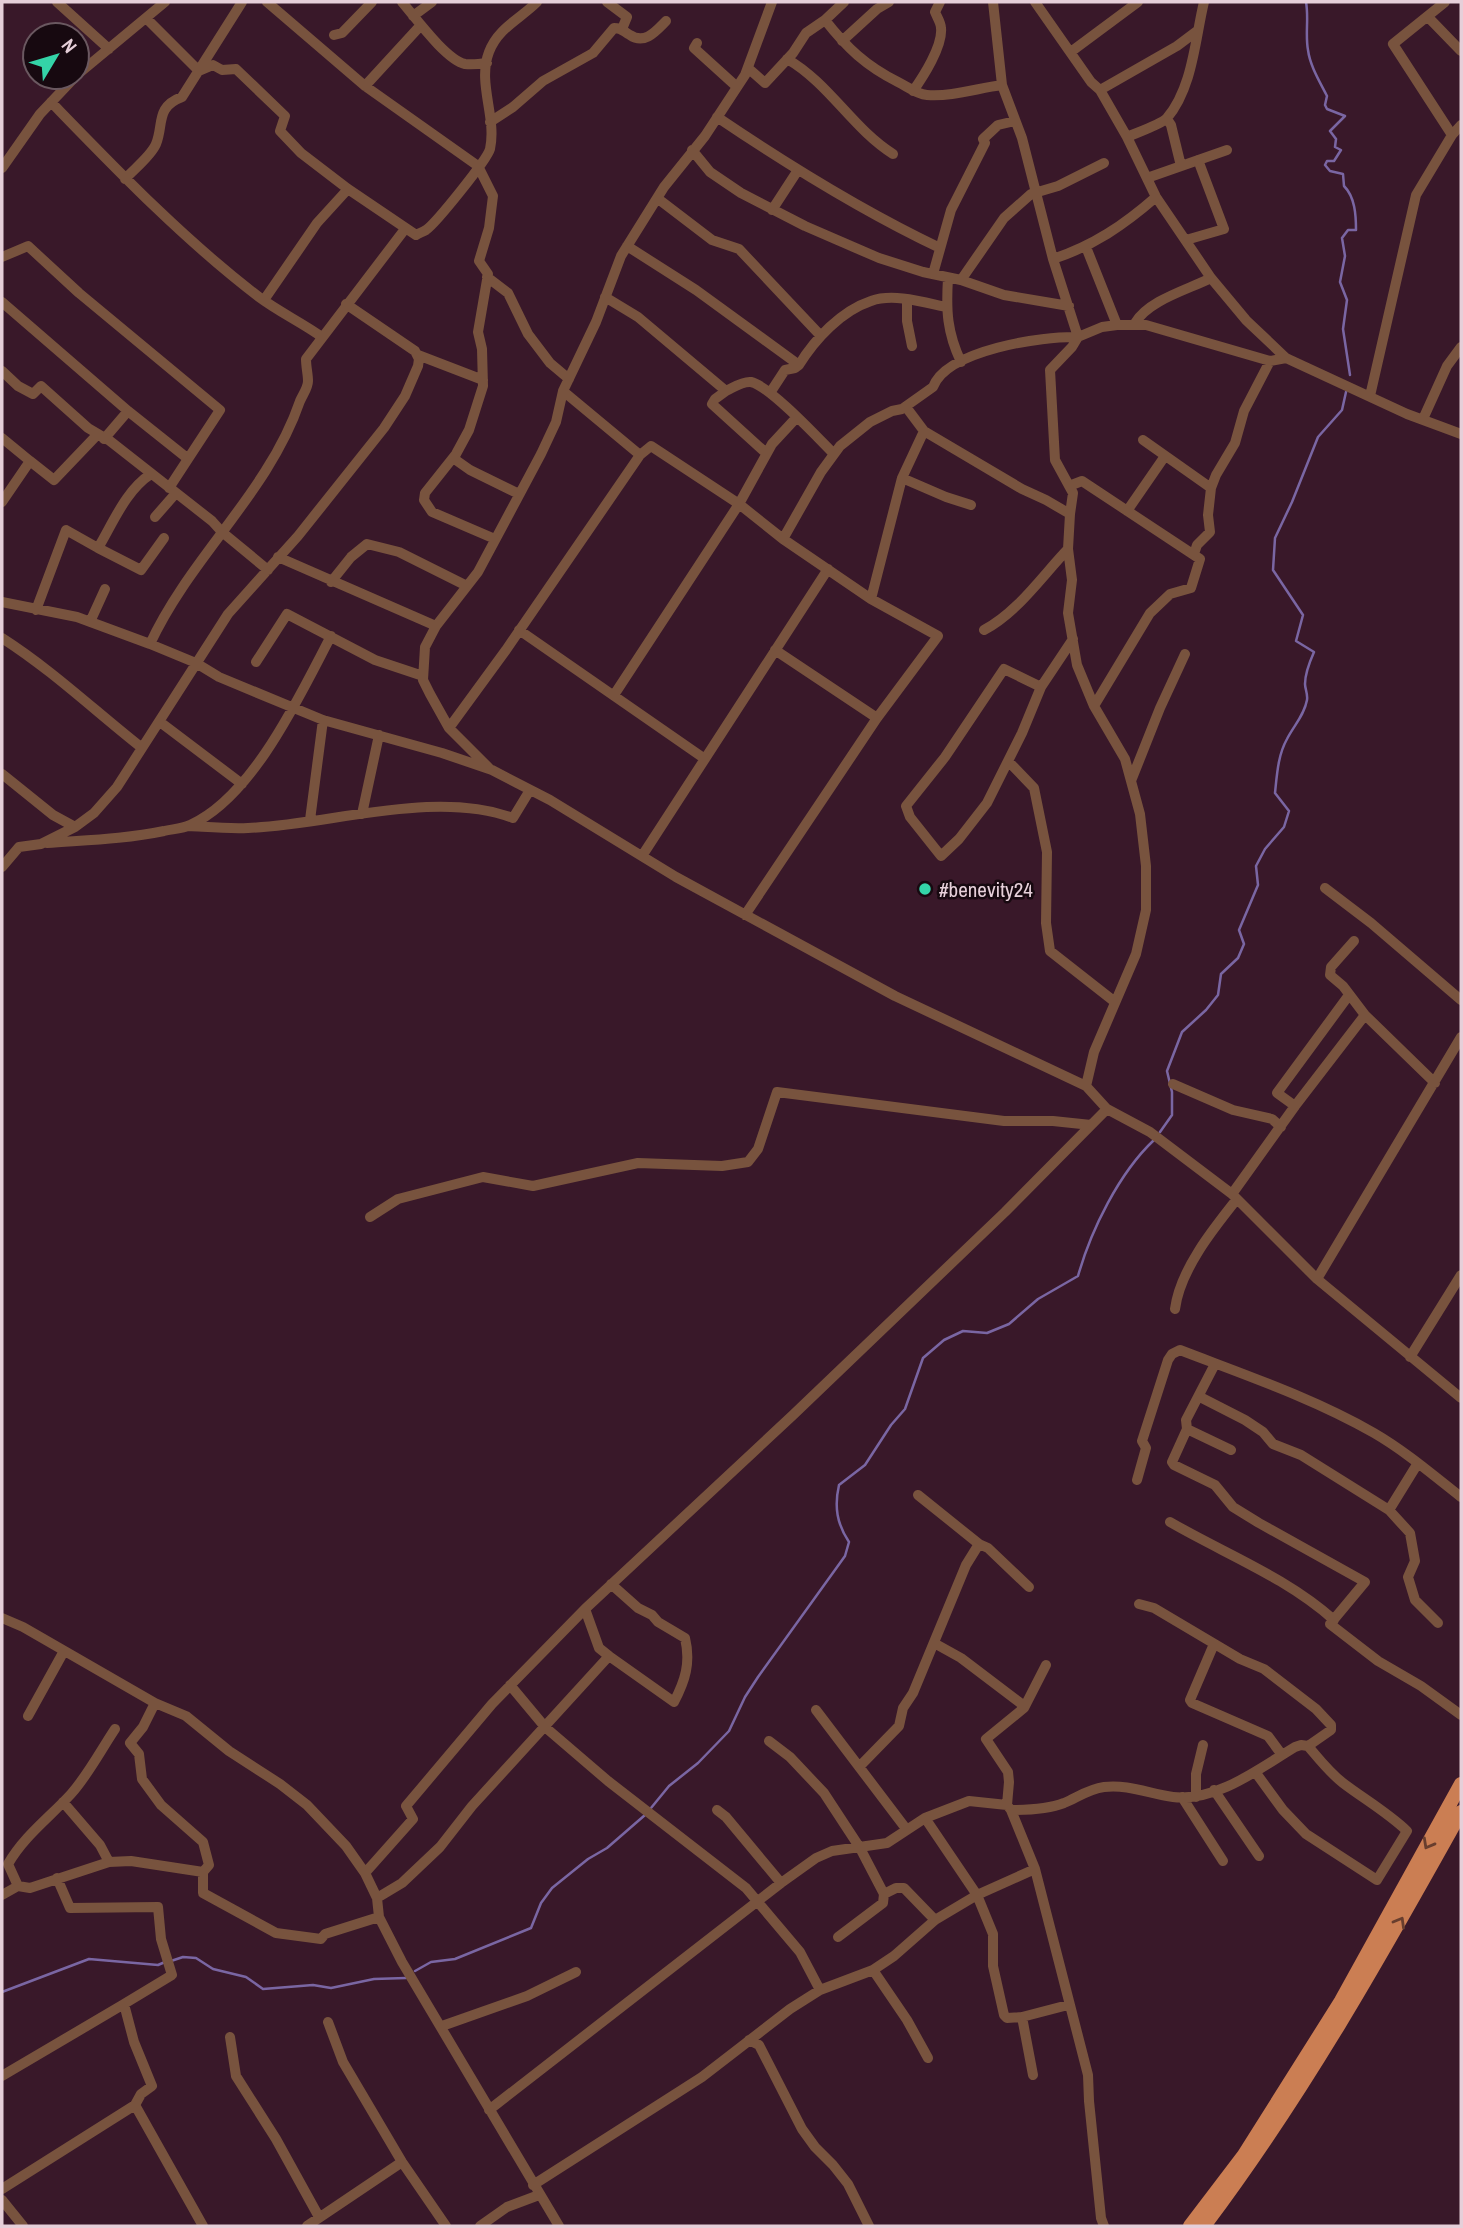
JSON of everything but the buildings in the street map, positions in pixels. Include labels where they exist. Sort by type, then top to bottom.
[{"type":"main road","points":[[1190,2226],[1244,2155],[1341,2001],[1461,1784]]},
{"type":"main road","points":[[1204,2226],[1244,2174],[1292,2102],[1400,1922],[1461,1812]]},
{"type":"street","points":[[57,2],[109,49]]},
{"type":"street","points":[[91,64],[165,2]]},
{"type":"street","points":[[125,179],[156,145],[161,116],[173,100],[182,97],[242,2]]},
{"type":"street","points":[[267,2],[365,86],[478,166],[493,196],[489,228],[479,261],[488,274],[478,332],[482,349],[483,380],[469,430],[453,458],[425,493],[426,505],[432,512],[495,539]]},
{"type":"street","points":[[334,35],[342,33],[372,2]]},
{"type":"street","points":[[402,2],[444,52],[455,60],[470,65],[487,63]]},
{"type":"street","points":[[413,16],[432,2]]},
{"type":"street","points":[[199,71],[213,65],[222,70],[236,69],[285,116],[280,131],[294,146],[348,189],[416,235],[437,219],[489,150],[490,122],[485,86],[488,55],[497,35],[537,2]]},
{"type":"street","points":[[607,2],[628,17],[622,29]]},
{"type":"street","points":[[492,770],[449,728],[423,677],[425,647],[436,626],[478,572],[556,422],[563,391],[627,246],[657,198],[705,136],[737,87],[748,68],[772,2]]},
{"type":"street","points":[[748,68],[765,83],[787,60],[806,33],[844,2]]},
{"type":"street","points":[[842,41],[888,2]]},
{"type":"street","points":[[913,91],[925,74],[941,36],[942,26],[935,12],[940,2]]},
{"type":"street","points":[[993,2],[1002,85],[1037,192],[1053,259],[1078,337],[1050,370],[1055,460],[1073,493],[1068,549],[1072,580],[1068,613],[1077,665],[1094,706],[1125,759],[1140,814],[1146,866],[1146,910],[1136,954],[1094,1052],[1086,1086]]},
{"type":"street","points":[[1035,2],[1072,51],[1091,82],[1100,90],[1127,137],[1156,197],[1211,278],[1246,320],[1286,358],[1461,434]]},
{"type":"street","points":[[1072,51],[1138,2]]},
{"type":"street","points":[[1127,137],[1167,119],[1185,84],[1204,2]]},
{"type":"street","points":[[1445,2],[1393,44],[1452,135]]},
{"type":"street","points":[[1428,17],[1461,51]]},
{"type":"street","points":[[146,18],[199,71]]},
{"type":"street","points":[[825,20],[842,41],[868,65],[913,91],[927,95],[957,93],[1002,85]]},
{"type":"street","points":[[490,122],[513,107],[543,81],[593,52],[614,28],[622,29],[639,39],[653,34],[666,21]]},
{"type":"street","points":[[365,86],[421,25]]},
{"type":"street","points":[[1100,90],[1177,46],[1197,31]]},
{"type":"street","points":[[697,43],[694,48],[737,87]]},
{"type":"street","points":[[787,60],[804,69],[854,118],[873,142],[893,155]]},
{"type":"street","points":[[2,168],[6,153],[62,91]]},
{"type":"street","points":[[51,102],[125,179],[201,250],[276,310],[298,320],[322,337]]},
{"type":"street","points":[[717,117],[798,170],[894,226],[940,248]]},
{"type":"street","points":[[1167,119],[1171,125],[1181,166]]},
{"type":"street","points":[[933,274],[951,210],[985,144],[983,139],[998,125],[1015,121]]},
{"type":"street","points":[[1370,396],[1416,195],[1452,135],[1461,125]]},
{"type":"street","points":[[692,150],[710,172],[723,182],[772,210],[880,258],[1004,295],[1069,306]]},
{"type":"street","points":[[1147,178],[1227,150]]},
{"type":"street","points":[[1186,240],[1224,229],[1198,160]]},
{"type":"street","points":[[961,281],[1004,218],[1037,192],[1058,186],[1104,163]]},
{"type":"street","points":[[772,210],[798,170]]},
{"type":"street","points":[[264,300],[317,223],[348,189]]},
{"type":"street","points":[[1053,259],[1086,247],[1116,229],[1156,197]]},
{"type":"street","points":[[657,198],[712,240],[739,249],[820,335]]},
{"type":"street","points":[[150,644],[174,601],[262,476],[296,416],[308,383],[306,359],[405,229]]},
{"type":"street","points":[[2,257],[28,246],[79,293],[220,410],[187,458],[172,491],[155,517]]},
{"type":"street","points":[[627,246],[696,290],[799,365]]},
{"type":"street","points":[[1086,247],[1117,325]]},
{"type":"street","points":[[487,277],[508,293],[520,321],[543,355],[569,379]]},
{"type":"street","points":[[948,278],[946,307],[950,337],[961,362]]},
{"type":"street","points":[[1135,323],[1151,308],[1211,278]]},
{"type":"street","points":[[605,297],[638,317],[726,391]]},
{"type":"street","points":[[907,300],[907,321],[912,346]]},
{"type":"street","points":[[769,393],[785,370],[799,365],[820,335],[871,301],[907,300],[946,307]]},
{"type":"street","points":[[2,302],[128,411],[187,458]]},
{"type":"street","points":[[346,304],[418,355],[483,380]]},
{"type":"street","points":[[783,538],[833,453],[870,422],[906,407],[933,387],[945,372],[997,347],[1052,336],[1078,337],[1102,327],[1135,323],[1158,327],[1270,360],[1286,358]]},
{"type":"street","points":[[1423,419],[1447,366],[1461,347]]},
{"type":"street","points":[[41,844],[75,827],[94,813],[117,787],[228,614],[361,459],[384,428],[405,396],[418,366],[418,355]]},
{"type":"street","points":[[1194,554],[1197,545],[1210,532],[1210,488],[1235,443],[1244,411],[1270,360]]},
{"type":"street","points":[[2,371],[18,386],[33,394],[41,386],[100,437],[212,521],[268,569]]},
{"type":"street","points":[[766,453],[712,404],[715,398],[743,383],[752,382],[797,417],[833,453]]},
{"type":"street","points":[[563,391],[640,456]]},
{"type":"street","points":[[906,407],[924,431],[959,454],[1070,514]]},
{"type":"street","points":[[2,438],[54,480],[128,411]]},
{"type":"street","points":[[614,695],[738,504],[766,453],[797,417]]},
{"type":"street","points":[[871,598],[902,478],[924,431]]},
{"type":"street","points":[[1143,440],[1210,488]]},
{"type":"street","points":[[449,728],[640,456],[651,446],[871,598],[937,636],[877,718],[745,915]]},
{"type":"street","points":[[1127,511],[1166,456]]},
{"type":"street","points":[[453,458],[470,470],[519,494]]},
{"type":"street","points":[[2,502],[30,461]]},
{"type":"street","points":[[98,548],[125,501],[141,480],[151,474]]},
{"type":"street","points":[[902,478],[971,505]]},
{"type":"street","points":[[1069,486],[1082,481],[1200,559],[1191,587],[1170,594],[1150,613],[1094,706]]},
{"type":"street","points":[[36,610],[66,530],[141,570],[164,538]]},
{"type":"street","points":[[331,582],[351,557],[367,544],[399,552],[467,586]]},
{"type":"street","points":[[984,630],[999,622],[1017,606],[1068,549]]},
{"type":"street","points":[[278,557],[436,626]]},
{"type":"street","points":[[642,856],[828,569]]},
{"type":"street","points":[[90,622],[105,589]]},
{"type":"street","points":[[2,602],[90,622],[196,663],[219,677],[293,709],[492,770],[745,915],[933,1016],[1086,1086],[1107,1109],[1150,1132],[1234,1196],[1317,1279],[1460,1395]]},
{"type":"street","points":[[256,662],[287,614],[375,660],[423,677]]},
{"type":"street","points":[[519,630],[705,759]]},
{"type":"street","points":[[189,826],[223,803],[242,783],[293,709],[331,636]]},
{"type":"street","points":[[2,638],[57,676],[142,748]]},
{"type":"street","points":[[1041,687],[1004,669],[945,757],[906,806],[910,817],[941,856],[959,839],[987,803],[1009,762],[1041,687],[1073,639]]},
{"type":"street","points":[[775,650],[877,718]]},
{"type":"street","points":[[1131,781],[1185,654]]},
{"type":"street","points":[[310,820],[323,720]]},
{"type":"street","points":[[160,722],[242,783]]},
{"type":"street","points":[[362,814],[379,736]]},
{"type":"street","points":[[1009,762],[1034,788],[1047,852],[1046,923],[1050,951],[1115,1002]]},
{"type":"street","points":[[2,774],[53,815],[75,827]]},
{"type":"street","points":[[2,867],[6,853],[19,847],[127,838],[189,826],[248,828],[362,814],[448,808],[513,818],[530,790]]},
{"type":"street","points":[[1325,888],[1371,923],[1461,1000]]},
{"type":"street","points":[[1354,941],[1331,967],[1330,972],[1365,1015],[1434,1083]]},
{"type":"street","points":[[1295,1106],[1277,1093],[1349,995]]},
{"type":"street","points":[[1175,1309],[1176,1299],[1201,1245],[1295,1106],[1365,1015]]},
{"type":"street","points":[[1317,1279],[1461,1037]]},
{"type":"street","points":[[1173,1084],[1233,1110],[1272,1119],[1282,1127]]},
{"type":"street","points":[[370,1217],[398,1199],[483,1177],[533,1186],[638,1163],[722,1166],[747,1162],[758,1149],[777,1093],[1004,1121],[1053,1121],[1091,1125]]},
{"type":"street","points":[[365,1873],[412,1819],[406,1806],[510,1685],[585,1609],[793,1415],[1107,1109]]},
{"type":"street","points":[[1410,1357],[1461,1275]]},
{"type":"street","points":[[1137,1480],[1146,1448],[1142,1441],[1168,1360],[1180,1350],[1278,1387],[1373,1433],[1461,1496]]},
{"type":"street","points":[[1215,1364],[1186,1420],[1187,1429],[1172,1462],[1174,1465],[1215,1485],[1233,1507],[1259,1523],[1365,1582],[1331,1624],[1378,1661],[1421,1686],[1461,1715]]},
{"type":"street","points":[[1200,1397],[1245,1420],[1264,1432],[1273,1444],[1301,1455],[1389,1510],[1410,1533],[1415,1561],[1408,1577],[1415,1600],[1438,1623]]},
{"type":"street","points":[[1187,1429],[1231,1450]]},
{"type":"street","points":[[1389,1510],[1418,1463]]},
{"type":"street","points":[[918,1495],[979,1544],[988,1548],[1029,1587]]},
{"type":"street","points":[[1170,1522],[1263,1570],[1334,1620]]},
{"type":"street","points":[[860,1766],[899,1726],[903,1708],[914,1693],[966,1565],[979,1544]]},
{"type":"street","points":[[585,1609],[599,1648],[674,1702],[686,1679],[685,1638],[638,1608],[611,1584]]},
{"type":"street","points":[[1139,1604],[1154,1608],[1240,1659],[1264,1669],[1326,1718],[1331,1730],[1308,1746]]},
{"type":"street","points":[[2,1618],[23,1627],[155,1703],[186,1716],[229,1751],[280,1783],[307,1805],[345,1846],[365,1873],[377,1898],[379,1917],[402,1962],[559,2226]]},
{"type":"street","points":[[934,1643],[961,1658],[1023,1705]]},
{"type":"street","points":[[1214,1644],[1191,1702],[1268,1736],[1282,1755]]},
{"type":"street","points":[[28,1716],[64,1651]]},
{"type":"street","points":[[377,1898],[402,1883],[440,1847],[472,1806],[610,1656]]},
{"type":"street","points":[[1046,1665],[1023,1705],[1024,1709],[986,1739],[1008,1772],[1009,1807],[1035,1869],[1088,2075],[1088,2101],[1104,2226]]},
{"type":"street","points":[[510,1685],[545,1727],[607,1781],[719,1866],[759,1901],[800,1952],[820,1990]]},
{"type":"street","points":[[155,1703],[144,1727],[130,1743],[139,1754],[142,1779],[160,1805],[203,1842],[209,1865],[203,1872],[203,1892],[276,1933],[321,1939],[325,1934],[379,1917]]},
{"type":"street","points":[[816,1710],[907,1830]]},
{"type":"street","points":[[18,1886],[8,1864],[28,1836],[73,1791],[115,1729]]},
{"type":"street","points":[[769,1741],[790,1757],[816,1784],[860,1848],[884,1894],[883,1903],[838,1937]]},
{"type":"street","points":[[1196,1797],[1196,1774],[1203,1745]]},
{"type":"street","points":[[489,2110],[780,1883],[816,1858],[832,1851],[887,1843],[925,1818],[969,1801],[1009,1807],[1062,1804],[1086,1792],[1109,1787],[1196,1797],[1256,1773],[1301,1745],[1308,1746],[1342,1782],[1407,1830],[1377,1880],[1306,1834],[1283,1810],[1256,1773]]},
{"type":"street","points":[[1214,1790],[1259,1856]]},
{"type":"street","points":[[1182,1797],[1223,1861]]},
{"type":"street","points":[[63,1802],[100,1845],[109,1862]]},
{"type":"street","points":[[717,1810],[726,1817],[780,1883]]},
{"type":"street","points":[[925,1818],[977,1895],[993,1934],[993,1966],[1004,2015],[1007,2018],[1021,2017],[1068,2005]]},
{"type":"street","points":[[2,1895],[18,1886],[30,1888],[109,1862],[131,1861],[203,1872]]},
{"type":"street","points":[[480,2226],[754,2042],[767,2027],[820,1990],[873,1970],[894,1956],[935,1920],[977,1895],[1035,1869]]},
{"type":"street","points":[[2,2076],[172,1975],[161,1939],[158,1907],[70,1908],[57,1878]]},
{"type":"street","points":[[884,1894],[896,1888],[904,1888],[935,1920]]},
{"type":"street","points":[[873,1970],[907,2020],[928,2058]]},
{"type":"street","points":[[442,2026],[527,1996],[576,1972]]},
{"type":"street","points":[[2,2189],[135,2105],[141,2094],[152,2086],[134,2042],[124,2004]]},
{"type":"street","points":[[1021,2017],[1033,2075]]},
{"type":"street","points":[[328,2022],[343,2062],[402,2162],[446,2226]]},
{"type":"street","points":[[230,2037],[236,2076],[276,2138],[319,2217]]},
{"type":"street","points":[[754,2042],[802,2129],[848,2184],[869,2226]]},
{"type":"street","points":[[135,2105],[203,2226]]},
{"type":"street","points":[[307,2226],[402,2162]]},
{"type":"street","points":[[2,2200],[23,2226]]},
{"type":"waterway","points":[[1306,2],[1309,56],[1327,96],[1325,105],[1327,109],[1345,116],[1330,131],[1336,139],[1335,147],[1341,150],[1334,161],[1327,161],[1325,165],[1330,171],[1343,174],[1344,186],[1351,195],[1355,212],[1356,230],[1348,230],[1342,238],[1345,256],[1340,282],[1347,300],[1343,329],[1350,375]]},
{"type":"waterway","points":[[1160,1132],[1172,1115],[1172,1092],[1167,1071],[1182,1032],[1218,995],[1221,974],[1238,958],[1244,944],[1239,930],[1258,885],[1256,866],[1265,849],[1284,827],[1289,811],[1275,793],[1278,765],[1284,745],[1306,706],[1306,676],[1314,652],[1296,641],[1303,615],[1273,570],[1275,538],[1318,437],[1342,410],[1346,392]]},
{"type":"waterway","points":[[651,1808],[669,1786],[698,1763],[729,1731],[758,1677],[845,1556],[849,1542],[838,1515],[839,1485],[865,1465],[905,1409],[923,1358],[944,1340],[963,1331],[987,1333],[1009,1324],[1038,1299],[1078,1276],[1090,1240],[1118,1185],[1154,1140]]},
{"type":"waterway","points":[[415,1971],[431,1962],[455,1959],[531,1928],[541,1903],[552,1888],[588,1859],[607,1848],[645,1815]]},
{"type":"waterway","points":[[171,1961],[183,1957],[196,1958],[213,1969],[246,1977],[263,1989],[313,1985],[331,1988],[374,1979],[406,1978]]},
{"type":"waterway","points":[[2,1992],[89,1959],[158,1965],[165,1962]]},
{"type":"place","name":"#benevity24","points":[[925,889]]}]
